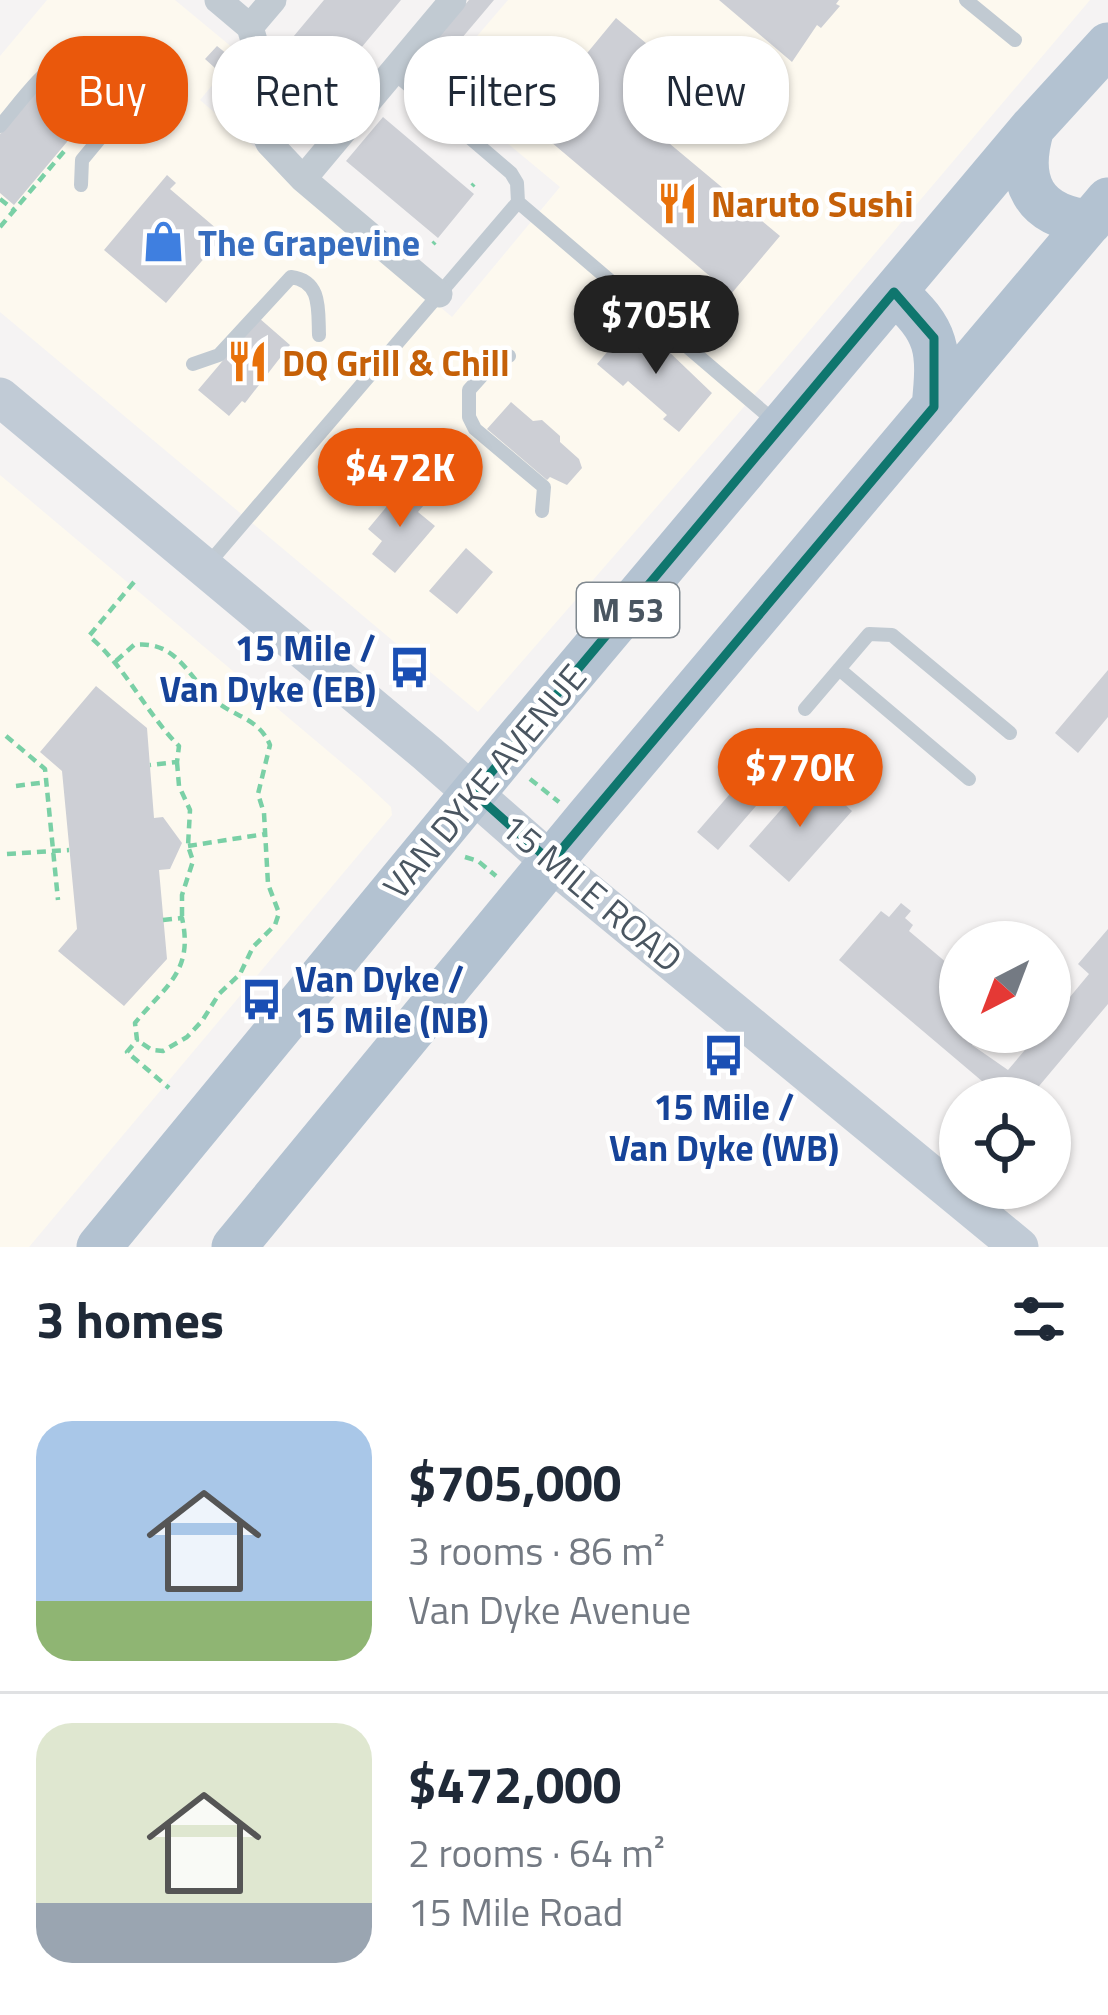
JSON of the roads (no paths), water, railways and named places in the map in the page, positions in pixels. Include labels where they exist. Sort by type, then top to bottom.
[{"type":"main road","name":"VAN DYKE AVENUE","points":[[99,1247],[894,292],[1108,45]]},
{"type":"main road","points":[[1032,128],[1025,164],[1034,194],[1055,215],[1102,220]]},
{"type":"main road","name":"M 53","points":[[248,1238],[551,862],[934,407],[1102,220]]},
{"type":"main road","points":[[894,292],[921,315],[934,338],[938,373],[934,407]]},
{"type":"main road","name":"15 MILE ROAD","points":[[0,397],[551,862],[1019,1247]]},
{"type":"street","points":[[218,0],[250,27],[261,124],[268,143],[303,179],[439,294]]},
{"type":"street","points":[[250,27],[273,0]]},
{"type":"street","points":[[303,179],[453,0]]},
{"type":"lane","points":[[966,0],[1015,40]]},
{"type":"lane","points":[[205,567],[518,202],[511,173],[393,72]]},
{"type":"lane","points":[[0,126],[36,86]]},
{"type":"lane","points":[[81,185],[82,160],[96,144]]},
{"type":"lane","points":[[518,202],[782,428]]},
{"type":"lane","points":[[193,364],[219,356],[291,277],[303,279],[316,292],[319,335]]},
{"type":"lane","points":[[509,356],[495,361],[469,390],[469,416],[476,429],[544,487],[542,512]]},
{"type":"lane","points":[[805,709],[868,634],[892,635],[1010,733]]},
{"type":"lane","points":[[839,670],[969,779]]},
{"type":"place","name":"Naruto Sushi","points":[[677,203]]},
{"type":"place","name":"The Grapevine","points":[[164,242]]},
{"type":"place","name":"DQ Grill & Chill","points":[[248,362]]},
{"type":"place","name":"15 Mile / Van Dyke (EB)","points":[[410,668]]},
{"type":"place","name":"Van Dyke / 15 Mile (NB)","points":[[261,999]]},
{"type":"place","name":"15 Mile / Van Dyke (WB)","points":[[724,1056]]}]
